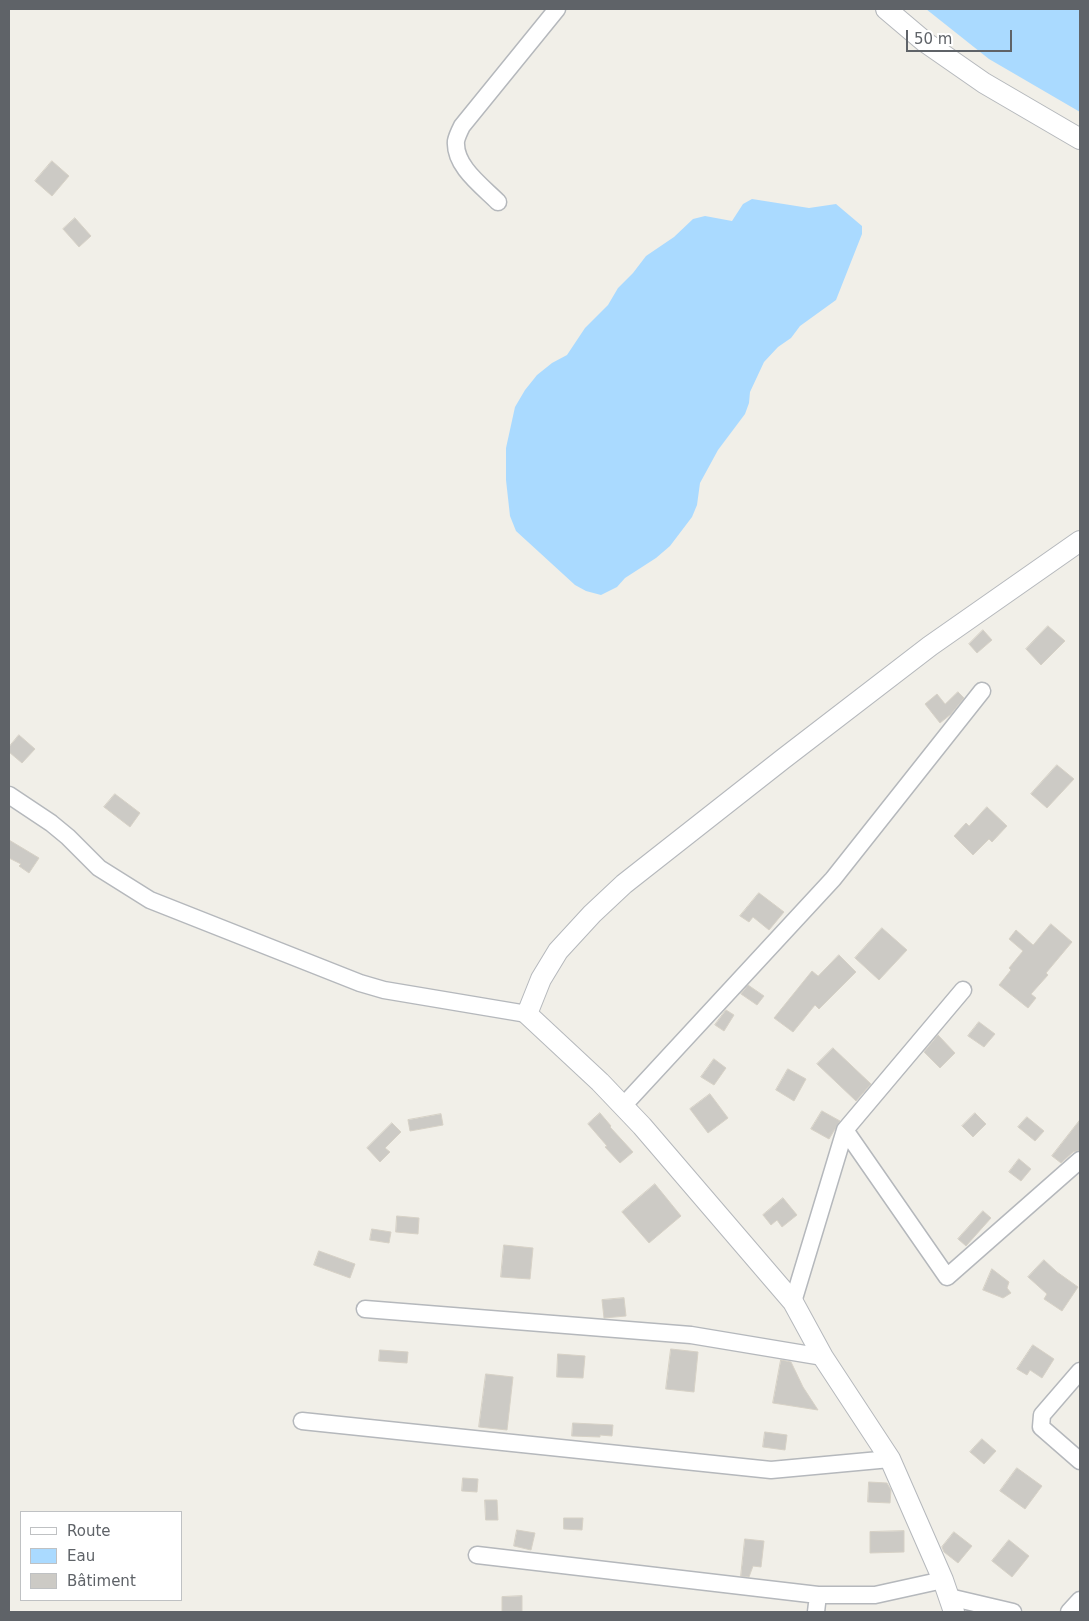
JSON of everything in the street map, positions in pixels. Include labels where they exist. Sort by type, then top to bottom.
[{"type":"street","points":[[498,202],[465,168],[459,156],[456,141],[462,126],[557,9]]},
{"type":"street","points":[[886,9],[925,42],[984,83],[1080,138]]},
{"type":"street","points":[[526,1014],[541,979],[558,952],[592,914],[624,884],[930,646],[1080,541]]},
{"type":"street","points":[[623,1106],[834,879],[982,691]]},
{"type":"street","points":[[9,795],[51,823],[99,868],[150,900],[360,983],[384,990],[526,1014],[600,1082],[623,1106],[793,1302],[823,1357],[890,1459],[949,1596]]},
{"type":"street","points":[[793,1302],[845,1130],[963,990]]},
{"type":"street","points":[[845,1130],[947,1276],[1080,1160]]},
{"type":"street","points":[[366,1309],[691,1335],[823,1357]]},
{"type":"street","points":[[1080,1371],[1042,1415],[1040,1427],[1080,1461]]},
{"type":"street","points":[[302,1421],[771,1470],[890,1459]]},
{"type":"street","points":[[477,1555],[818,1595],[949,1596],[1013,1612]]},
{"type":"street","points":[[816,1612],[818,1595]]},
{"type":"street","points":[[1069,1612],[1080,1600]]},
{"type":"water","points":[[926,9],[1080,9],[1080,112],[989,59]]},
{"type":"water","points":[[752,199],[809,208],[836,204],[862,226],[862,234],[836,300],[800,326],[791,338],[778,347],[764,362],[750,392],[745,414],[718,450],[700,483],[697,505],[692,517],[670,546],[656,558],[625,578],[617,587],[601,595],[586,591],[575,585],[516,531],[510,516],[506,480],[506,448],[515,407],[537,375],[552,363],[567,355],[585,328],[608,305],[618,288],[646,256],[674,237],[693,219],[705,216],[732,221],[743,204]]},
{"type":"building","points":[[52,161],[69,176],[52,196],[35,181]]},
{"type":"building","points":[[75,218],[91,236],[79,247],[63,229]]},
{"type":"building","points":[[1048,626],[1065,641],[1041,665],[1026,649]]},
{"type":"building","points":[[983,630],[992,640],[977,653],[969,644]]},
{"type":"building","points":[[958,692],[964,698],[951,714],[940,723],[925,704],[937,694],[945,704]]},
{"type":"building","points":[[19,735],[35,749],[22,763],[9,752],[9,747]]},
{"type":"building","points":[[1057,765],[1074,779],[1047,808],[1031,794]]},
{"type":"building","points":[[115,794],[140,813],[130,827],[104,807]]},
{"type":"building","points":[[987,807],[1007,826],[992,842],[989,839],[973,855],[954,836],[966,823],[969,826]]},
{"type":"building","points":[[9,840],[39,858],[29,873],[19,866],[21,864],[9,858]]},
{"type":"building","points":[[759,893],[784,912],[769,930],[753,917],[749,922],[740,916]]},
{"type":"building","points":[[1051,924],[1072,942],[1046,973],[1048,975],[1031,994],[1036,998],[1028,1008],[999,985],[1011,970],[1009,968],[1023,951],[1009,939],[1016,930],[1033,945]]},
{"type":"building","points":[[882,928],[907,950],[879,980],[855,958]]},
{"type":"building","points":[[839,955],[856,972],[819,1009],[815,1005],[793,1032],[774,1018],[812,971],[818,976]]},
{"type":"building","points":[[748,985],[764,996],[757,1005],[741,994]]},
{"type":"building","points":[[726,1010],[734,1015],[724,1031],[715,1025]]},
{"type":"building","points":[[979,1022],[995,1034],[984,1047],[968,1036]]},
{"type":"building","points":[[938,1035],[955,1053],[940,1068],[924,1052]]},
{"type":"building","points":[[833,1048],[871,1084],[856,1101],[817,1064]]},
{"type":"building","points":[[714,1059],[726,1068],[714,1085],[701,1077]]},
{"type":"building","points":[[788,1069],[806,1079],[794,1101],[776,1090]]},
{"type":"building","points":[[710,1094],[728,1118],[708,1133],[690,1109]]},
{"type":"building","points":[[822,1111],[840,1121],[829,1139],[811,1129]]},
{"type":"building","points":[[600,1113],[633,1152],[620,1163],[588,1124]]},
{"type":"building","points":[[975,1113],[986,1124],[973,1137],[962,1126]]},
{"type":"building","points":[[441,1114],[443,1125],[410,1131],[408,1120]]},
{"type":"building","points":[[1027,1117],[1044,1131],[1035,1141],[1018,1127]]},
{"type":"building","points":[[1080,1120],[1080,1150],[1073,1152],[1061,1163],[1052,1156]]},
{"type":"building","points":[[392,1123],[401,1132],[385,1148],[390,1152],[380,1162],[367,1148]]},
{"type":"building","points":[[1019,1159],[1031,1169],[1021,1181],[1009,1172]]},
{"type":"building","points":[[655,1184],[681,1216],[649,1243],[622,1212]]},
{"type":"building","points":[[783,1198],[797,1215],[782,1227],[777,1220],[771,1225],[763,1215]]},
{"type":"building","points":[[983,1211],[991,1218],[966,1246],[958,1239]]},
{"type":"building","points":[[397,1216],[419,1218],[418,1234],[396,1232]]},
{"type":"building","points":[[372,1229],[391,1232],[389,1243],[370,1240]]},
{"type":"building","points":[[504,1245],[533,1248],[530,1279],[501,1277]]},
{"type":"building","points":[[319,1251],[355,1264],[350,1278],[314,1265]]},
{"type":"building","points":[[1044,1260],[1078,1287],[1062,1311],[1044,1299],[1047,1294],[1028,1277]]},
{"type":"building","points":[[992,1269],[1009,1282],[1007,1288],[1011,1293],[1003,1298],[983,1290]]},
{"type":"building","points":[[624,1298],[626,1316],[604,1318],[602,1300]]},
{"type":"building","points":[[1033,1345],[1054,1359],[1042,1378],[1030,1370],[1027,1375],[1017,1369]]},
{"type":"building","points":[[671,1349],[698,1352],[694,1392],[666,1389]]},
{"type":"building","points":[[380,1350],[408,1352],[407,1363],[379,1361]]},
{"type":"building","points":[[558,1354],[585,1356],[583,1378],[557,1377]]},
{"type":"building","points":[[781,1360],[791,1362],[803,1387],[818,1410],[773,1403]]},
{"type":"building","points":[[486,1374],[513,1377],[507,1430],[479,1427]]},
{"type":"building","points":[[573,1423],[613,1425],[612,1436],[572,1436]]},
{"type":"building","points":[[765,1432],[787,1435],[785,1450],[763,1447]]},
{"type":"building","points":[[982,1439],[996,1451],[984,1464],[970,1452]]},
{"type":"building","points":[[1017,1468],[1042,1486],[1025,1509],[1000,1491]]},
{"type":"building","points":[[463,1478],[478,1479],[477,1492],[462,1491]]},
{"type":"building","points":[[869,1482],[887,1483],[891,1490],[890,1503],[868,1502]]},
{"type":"building","points":[[485,1500],[497,1500],[498,1520],[486,1520]]},
{"type":"building","points":[[564,1518],[583,1518],[582,1530],[564,1529]]},
{"type":"building","points":[[517,1530],[535,1533],[531,1550],[514,1546]]},
{"type":"building","points":[[904,1531],[904,1552],[870,1553],[870,1532]]},
{"type":"building","points":[[954,1532],[972,1546],[958,1563],[944,1552],[942,1547]]},
{"type":"building","points":[[745,1539],[764,1541],[761,1567],[753,1566],[749,1577],[741,1576]]},
{"type":"building","points":[[1009,1540],[1029,1556],[1012,1577],[992,1561]]},
{"type":"building","points":[[522,1596],[522,1612],[502,1612],[502,1597]]}]
